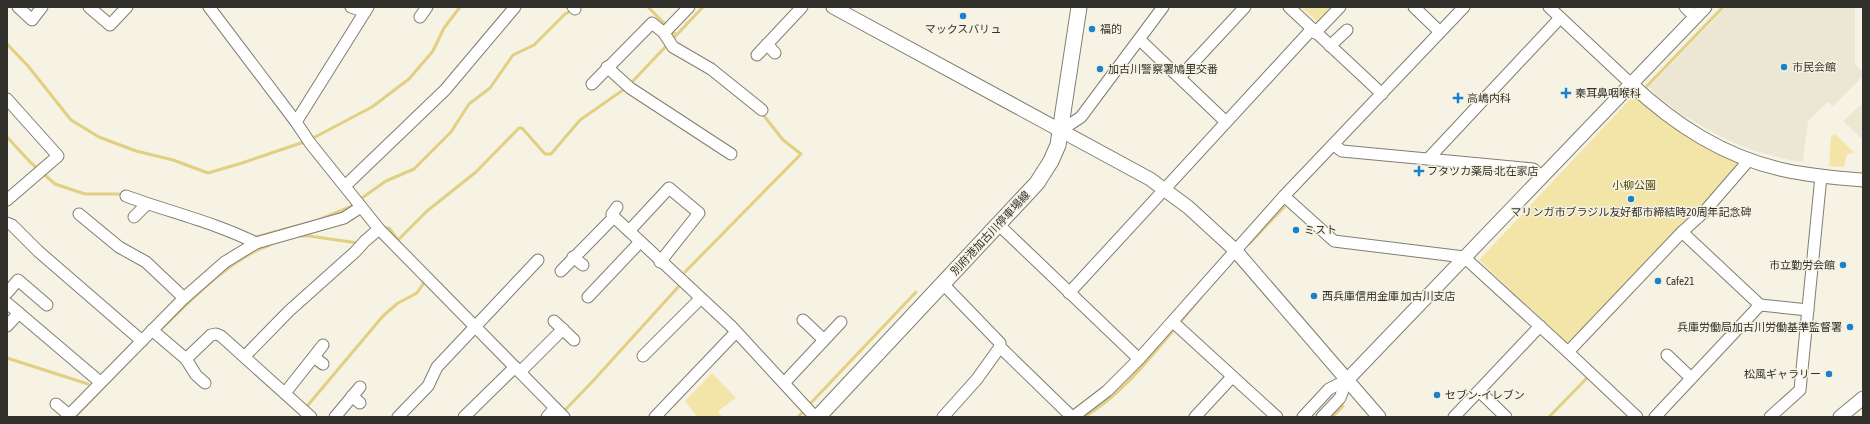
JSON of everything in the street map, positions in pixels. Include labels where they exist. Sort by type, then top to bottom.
[{"type":"main road","name":"別府港加古川停車場線","points":[[817,417],[1037,184],[1055,150],[1060,131],[1079,7]]},
{"type":"street","points":[[18,7],[32,20],[42,7]]},
{"type":"street","points":[[89,7],[110,26],[127,7]]},
{"type":"street","points":[[209,7],[296,122],[310,143],[379,229],[564,417]]},
{"type":"street","points":[[296,122],[367,10],[351,7]]},
{"type":"street","points":[[420,17],[427,7]]},
{"type":"street","points":[[345,186],[445,90],[515,7]]},
{"type":"street","points":[[664,32],[689,7]]},
{"type":"street","points":[[757,54],[802,7]]},
{"type":"street","points":[[833,7],[1164,188],[1188,207],[1235,250],[1380,417]]},
{"type":"street","points":[[1060,131],[1081,117],[1140,40],[1163,7]]},
{"type":"street","points":[[1180,77],[1245,7]]},
{"type":"street","points":[[1289,7],[1382,94]]},
{"type":"street","points":[[1069,293],[1226,122],[1314,31],[1340,7]]},
{"type":"street","points":[[1414,7],[1440,32]]},
{"type":"street","points":[[943,284],[1000,343],[1000,347],[1075,416],[1107,391],[1139,359],[1284,196],[1464,7]]},
{"type":"street","points":[[1550,7],[1560,18],[1662,111],[1686,129],[1716,146],[1749,160],[1784,170],[1821,176],[1863,180]]},
{"type":"street","points":[[1685,7],[1695,17]]},
{"type":"street","points":[[1303,417],[1329,389],[1347,380],[1630,83],[1705,7]]},
{"type":"street","points":[[1428,159],[1560,18]]},
{"type":"street","points":[[592,84],[652,23],[664,32],[673,47],[710,69],[762,110]]},
{"type":"street","points":[[1330,46],[1347,30]]},
{"type":"street","points":[[1140,40],[1226,122]]},
{"type":"street","points":[[767,44],[775,53]]},
{"type":"street","points":[[608,67],[630,88],[731,154]]},
{"type":"street","points":[[7,200],[58,156],[9,104]]},
{"type":"street","points":[[1334,145],[1342,151],[1533,169],[1541,176]]},
{"type":"street","points":[[1568,352],[1682,232],[1704,212],[1749,160]]},
{"type":"street","points":[[1770,417],[1800,390],[1821,176]]},
{"type":"street","points":[[629,231],[669,188],[699,213],[660,262]]},
{"type":"street","points":[[126,196],[146,204],[232,231],[256,243]]},
{"type":"street","points":[[1284,196],[1334,241],[1464,257],[1637,417]]},
{"type":"street","points":[[134,217],[146,204]]},
{"type":"street","points":[[56,404],[68,416],[184,298],[225,262],[256,243],[344,218],[361,207]]},
{"type":"street","points":[[561,271],[616,212],[629,231],[660,262],[736,332],[817,417]]},
{"type":"street","points":[[79,214],[120,247],[146,262],[184,298]]},
{"type":"street","points":[[7,223],[12,225],[38,250],[142,341]]},
{"type":"street","points":[[999,225],[1139,359]]},
{"type":"street","points":[[244,356],[289,311],[356,252],[365,241],[379,229]]},
{"type":"street","points":[[1682,232],[1760,305],[1808,310]]},
{"type":"street","points":[[588,297],[640,242]]},
{"type":"street","points":[[573,257],[583,265]]},
{"type":"street","points":[[398,417],[428,386],[437,367],[538,260]]},
{"type":"street","points":[[7,293],[18,280],[47,305]]},
{"type":"street","points":[[643,356],[700,299]]},
{"type":"street","points":[[7,303],[100,382]]},
{"type":"street","points":[[1655,417],[1760,305]]},
{"type":"street","points":[[7,326],[18,313]]},
{"type":"street","points":[[804,320],[824,340]]},
{"type":"street","points":[[554,321],[574,340]]},
{"type":"street","points":[[784,383],[841,322]]},
{"type":"street","points":[[1173,322],[1276,417]]},
{"type":"street","points":[[1454,417],[1540,326]]},
{"type":"street","points":[[464,417],[563,329]]},
{"type":"street","points":[[152,330],[186,359],[191,376],[205,383]]},
{"type":"street","points":[[655,417],[736,332]]},
{"type":"street","points":[[186,359],[211,335],[216,334],[244,356],[308,416]]},
{"type":"street","points":[[285,393],[324,345]]},
{"type":"street","points":[[948,416],[1000,347]]},
{"type":"street","points":[[1667,355],[1691,378]]},
{"type":"street","points":[[314,357],[323,364]]},
{"type":"street","points":[[1195,417],[1232,377]]},
{"type":"street","points":[[1322,417],[1340,398],[1347,380]]},
{"type":"street","points":[[335,417],[356,400],[360,387]]},
{"type":"street","points":[[1479,391],[1506,417]]},
{"type":"street","points":[[1840,417],[1863,398]]},
{"type":"street","points":[[547,417],[555,408]]},
{"type":"shaded area","points":[[1726,7],[1855,7],[1855,64],[1863,72],[1863,76],[1833,106],[1828,102],[1808,121],[1803,162],[1752,150],[1723,138],[1681,114],[1656,95],[1649,87]]},
{"type":"shaded area","points":[[1863,103],[1863,140],[1843,121]]},
{"type":"green space","points":[[1301,7],[1334,7],[1319,23]]},
{"type":"green space","name":"小柳公園","points":[[1633,96],[1690,138],[1739,161],[1739,166],[1570,342],[1565,342],[1479,260]]},
{"type":"green space","points":[[1835,134],[1855,153],[1847,154],[1844,167],[1829,166],[1831,137]]},
{"type":"green space","points":[[712,373],[736,398],[718,411],[722,417],[697,417],[685,401]]},
{"type":"waterway","points":[[315,137],[372,107],[409,79],[433,51],[444,28],[460,7]]},
{"type":"waterway","points":[[648,7],[676,35]]},
{"type":"waterway","points":[[633,81],[703,7]]},
{"type":"waterway","points":[[1647,86],[1723,7]]},
{"type":"waterway","points":[[359,200],[386,181],[414,169],[451,132],[469,104],[490,88],[513,55],[534,45],[565,14],[573,10]]},
{"type":"waterway","points":[[7,44],[28,66],[71,120],[99,137],[136,151],[173,160],[208,173],[304,142]]},
{"type":"waterway","points":[[385,228],[389,228],[398,240],[427,211],[476,172],[519,128],[522,128],[545,154],[551,154],[580,120],[623,90]]},
{"type":"waterway","points":[[685,272],[801,154],[783,140],[761,112]]},
{"type":"waterway","points":[[7,137],[30,162],[55,184],[85,194],[124,194]]},
{"type":"waterway","points":[[251,235],[256,237],[318,220],[350,207],[355,203]]},
{"type":"waterway","points":[[1249,244],[1284,207]]},
{"type":"waterway","points":[[298,236],[309,236],[358,243]]},
{"type":"waterway","points":[[159,331],[197,294],[225,270],[255,251],[270,245]]},
{"type":"waterway","points":[[308,405],[383,316],[398,303],[417,293],[425,281]]},
{"type":"waterway","points":[[566,409],[680,285],[679,283]]},
{"type":"waterway","points":[[809,405],[916,292]]},
{"type":"waterway","points":[[1182,320],[1201,297]]},
{"type":"waterway","points":[[1084,417],[1109,400],[1142,367],[1172,332]]},
{"type":"waterway","points":[[7,358],[88,384]]},
{"type":"waterway","points":[[75,417],[124,366]]},
{"type":"waterway","points":[[1549,417],[1588,377]]},
{"type":"waterway","points":[[1332,417],[1343,406]]},
{"type":"waterway","points":[[798,417],[803,412]]},
{"type":"place","name":"マックスバリュ","points":[[963,16]]},
{"type":"place","name":"福的","points":[[1092,29]]},
{"type":"place","name":"市民会館","points":[[1784,67]]},
{"type":"place","name":"加古川警察署鳩里交番","points":[[1100,69]]},
{"type":"place","name":"秦耳鼻咽喉科","points":[[1566,93]]},
{"type":"place","name":"高嶋内科","points":[[1458,98]]},
{"type":"place","name":"フタツカ薬局 北在家店","points":[[1419,171]]},
{"type":"place","name":"マリンガ市ブラジル友好都市締結時20周年記念碑","points":[[1631,199]]},
{"type":"place","name":"ミスト","points":[[1296,230]]},
{"type":"place","name":"市立勤労会館","points":[[1843,265]]},
{"type":"place","name":"Cafe21","points":[[1658,281]]},
{"type":"place","name":"西兵庫信用金庫 加古川支店","points":[[1314,296]]},
{"type":"place","name":"兵庫労働局加古川労働基準監督署","points":[[1850,327]]},
{"type":"place","name":"松風ギャラリー","points":[[1829,374]]},
{"type":"place","name":"セブン-イレブン","points":[[1437,395]]}]
